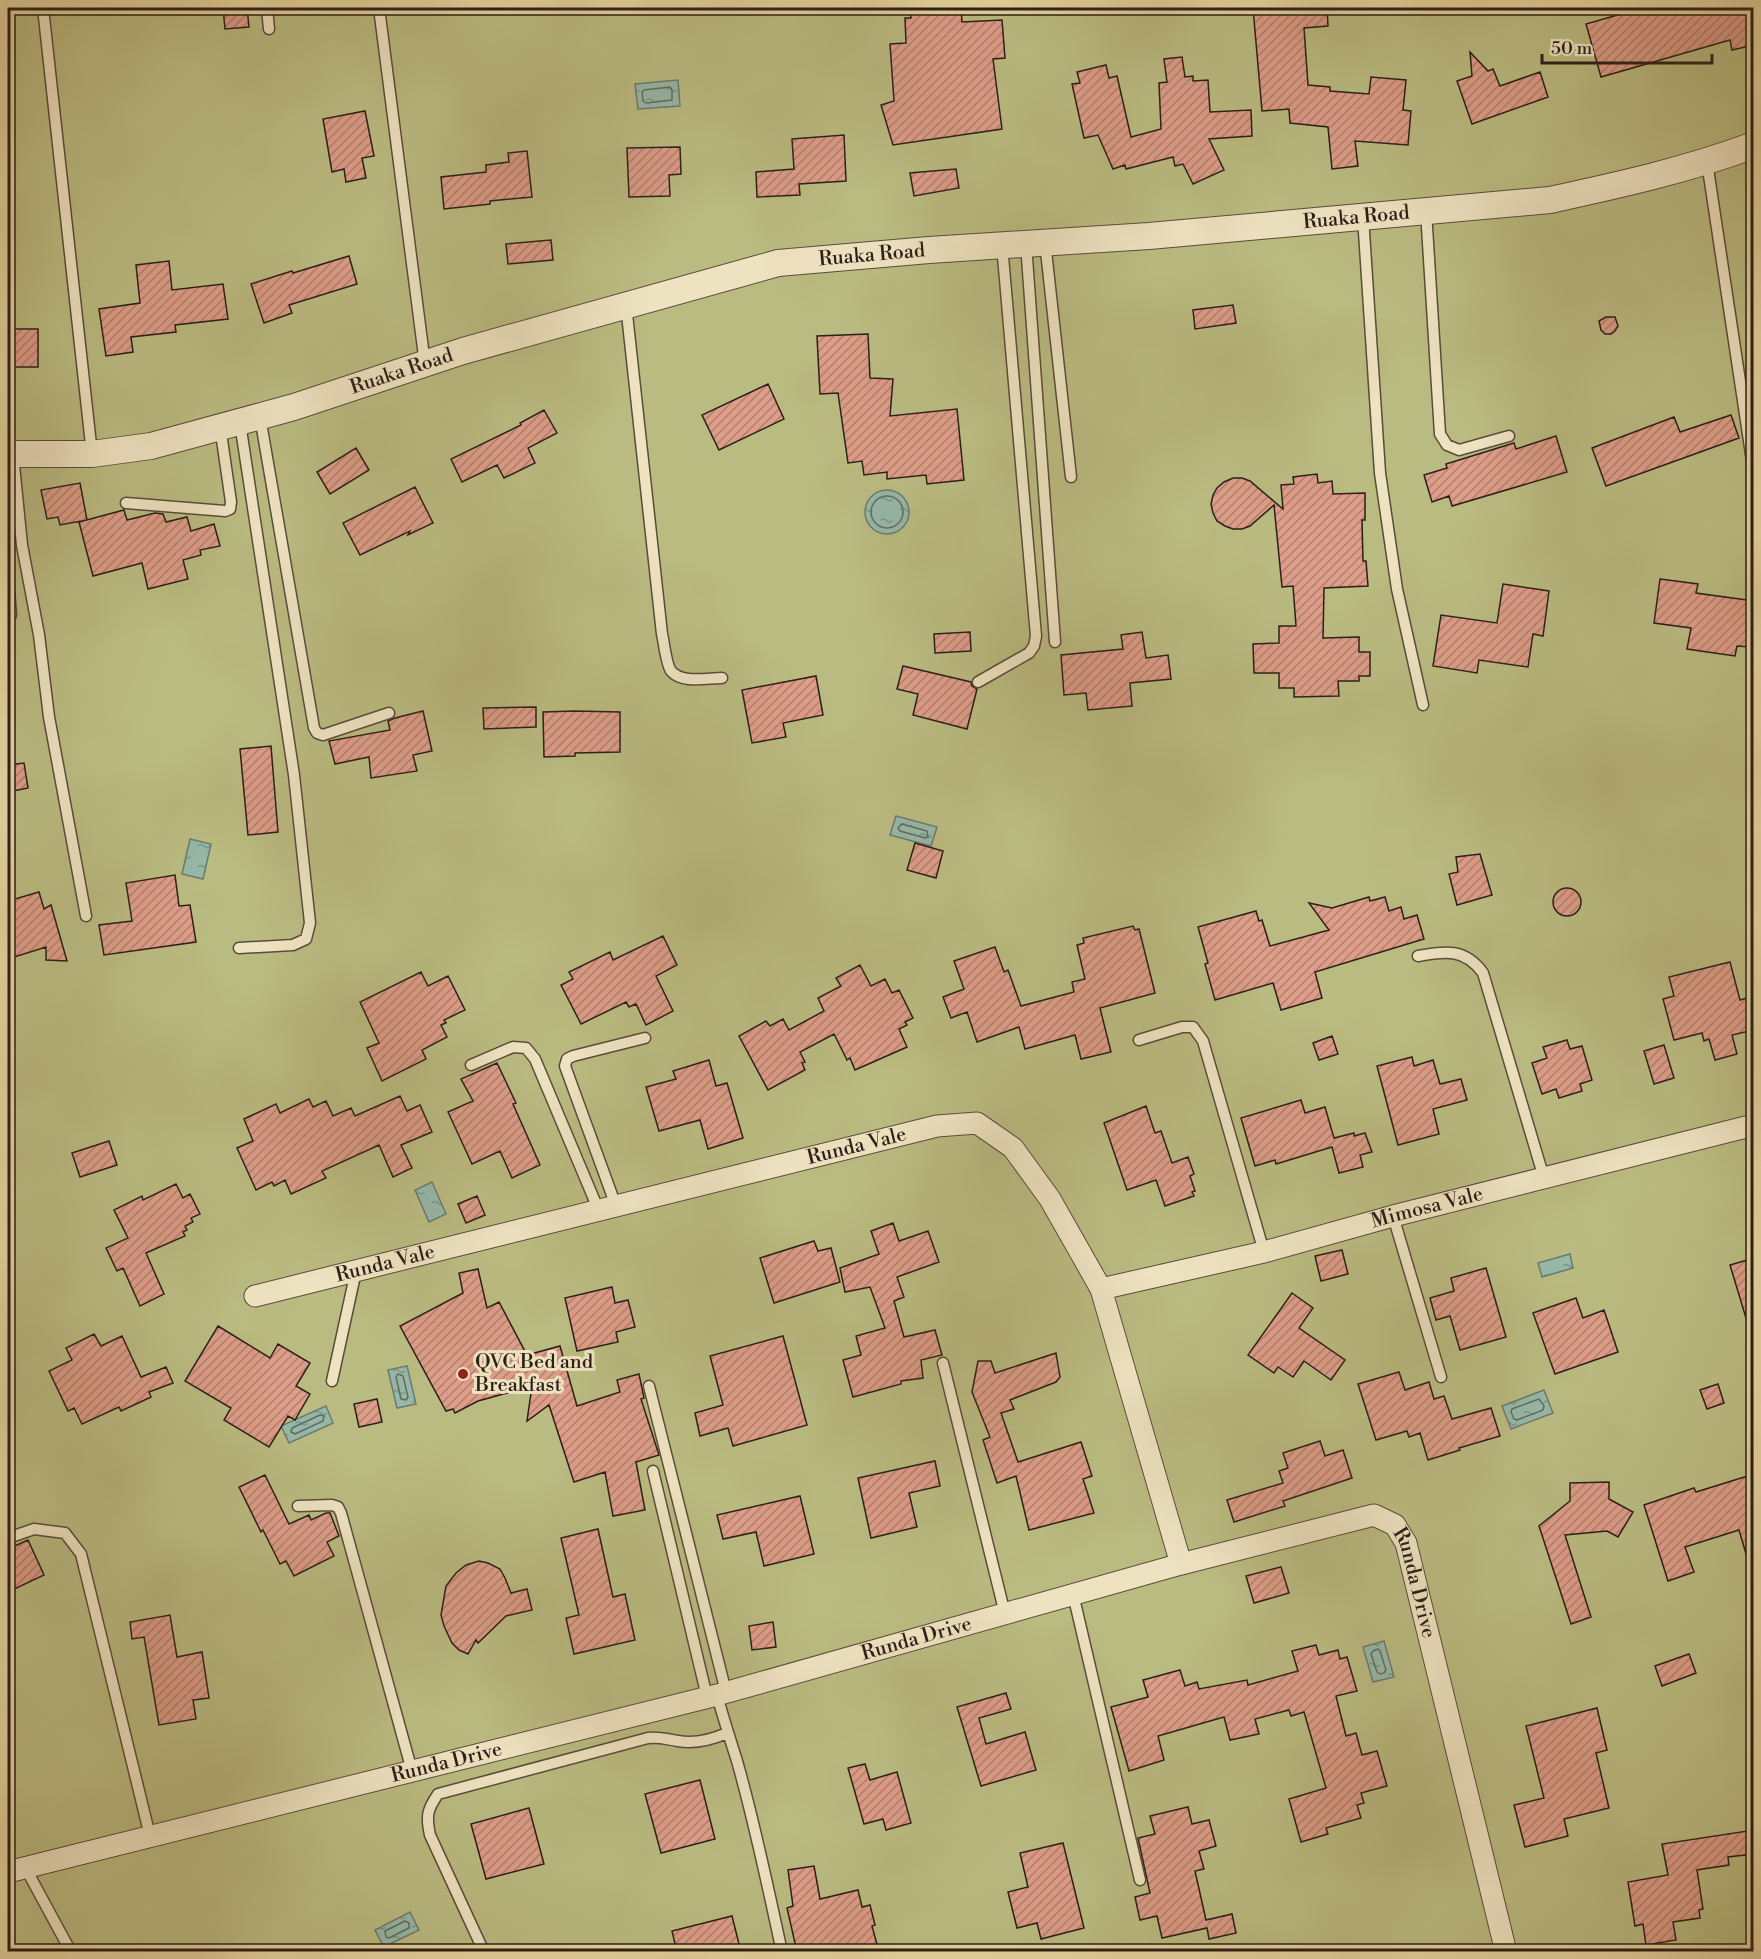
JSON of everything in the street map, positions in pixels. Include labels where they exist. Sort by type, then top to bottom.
[{"type":"street","name":"Ruaka Road","points":[[10,455],[92,454],[151,446],[200,434],[463,351],[778,262],[1149,236],[1550,200],[1707,162],[1754,145]]},
{"type":"street","name":"Runda Vale","points":[[255,1296],[937,1126],[977,1124],[1013,1148],[1050,1199],[1101,1289],[1181,1564]]},
{"type":"street","name":"Mimosa Vale","points":[[1101,1289],[1264,1252],[1393,1216],[1754,1125]]},
{"type":"street","name":"Runda Drive","points":[[16,1870],[717,1694],[1181,1564],[1374,1515],[1395,1525],[1406,1543],[1506,1952]]},
{"type":"lane","points":[[43,8],[92,454]]},
{"type":"lane","points":[[267,8],[269,29]]},
{"type":"lane","points":[[379,8],[425,364]]},
{"type":"lane","points":[[1707,162],[1754,474]]},
{"type":"lane","points":[[1426,211],[1440,434],[1447,445],[1459,450],[1509,435]]},
{"type":"lane","points":[[1363,216],[1380,473],[1397,589],[1423,705]]},
{"type":"lane","points":[[1024,244],[1071,477]]},
{"type":"lane","points":[[1024,244],[1055,642]]},
{"type":"lane","points":[[978,681],[1029,653],[1034,646],[1036,636],[1024,244]]},
{"type":"lane","points":[[626,305],[662,634],[670,670],[688,679],[722,678]]},
{"type":"lane","points":[[126,503],[225,511],[230,509],[240,422]]},
{"type":"lane","points":[[240,422],[317,734],[323,735],[389,713]]},
{"type":"lane","points":[[239,948],[293,945],[306,939],[310,923],[288,733],[240,422]]},
{"type":"lane","points":[[10,455],[22,545],[39,635],[49,717],[86,916]]},
{"type":"lane","points":[[8,577],[11,615],[8,620]]},
{"type":"lane","points":[[1418,956],[1458,952],[1476,963],[1484,973],[1544,1178]]},
{"type":"lane","points":[[1139,1040],[1182,1027],[1193,1027],[1203,1041],[1264,1252]]},
{"type":"lane","points":[[607,1208],[565,1066],[567,1059],[573,1056],[645,1038]]},
{"type":"lane","points":[[471,1065],[513,1047],[526,1048],[535,1059],[607,1208]]},
{"type":"lane","points":[[1393,1216],[1441,1377]]},
{"type":"lane","points":[[332,1381],[356,1271]]},
{"type":"lane","points":[[943,1363],[1005,1614]]},
{"type":"lane","points":[[649,1386],[717,1694]]},
{"type":"lane","points":[[653,1471],[727,1733],[737,1761],[782,1952]]},
{"type":"lane","points":[[298,1506],[332,1505],[338,1507],[412,1771]]},
{"type":"lane","points":[[8,1538],[34,1529],[65,1533],[81,1554],[150,1836]]},
{"type":"lane","points":[[1073,1594],[1140,1880]]},
{"type":"lane","points":[[484,1952],[430,1835],[426,1818],[438,1794],[648,1738],[664,1737],[691,1743],[727,1733]]},
{"type":"lane","points":[[16,1870],[70,1952]]},
{"type":"green space","points":[[8,8],[1753,8],[1753,1951],[8,1951]]},
{"type":"water","points":[[678,80],[680,106],[638,109],[635,84]]},
{"type":"water","points":[[887,490],[902,497],[909,512],[902,527],[887,534],[872,527],[865,512],[872,497]]},
{"type":"water","points":[[896,816],[937,827],[931,846],[890,835]]},
{"type":"water","points":[[190,839],[211,844],[203,879],[182,874]]},
{"type":"water","points":[[432,1182],[446,1214],[429,1222],[415,1190]]},
{"type":"water","points":[[1570,1254],[1573,1268],[1542,1277],[1538,1263]]},
{"type":"water","points":[[407,1366],[416,1404],[397,1408],[388,1370]]},
{"type":"water","points":[[1544,1390],[1553,1413],[1511,1429],[1502,1406]]},
{"type":"water","points":[[326,1406],[333,1423],[289,1443],[281,1426]]},
{"type":"water","points":[[1384,1641],[1394,1677],[1373,1682],[1363,1647]]},
{"type":"water","points":[[410,1912],[419,1930],[384,1947],[375,1930]]},
{"type":"building","points":[[223,8],[247,8],[249,27],[225,29]]},
{"type":"building","points":[[910,8],[961,8],[962,22],[1002,20],[1005,58],[993,59],[1002,129],[893,145],[881,105],[894,101],[890,44],[906,43],[905,18],[911,18]]},
{"type":"building","points":[[1253,8],[1327,8],[1328,26],[1304,28],[1308,85],[1330,87],[1330,91],[1369,94],[1371,77],[1406,80],[1403,110],[1411,111],[1408,145],[1355,141],[1358,166],[1332,169],[1328,127],[1290,123],[1289,109],[1262,111]]},
{"type":"building","points":[[1642,8],[1754,8],[1754,45],[1732,50],[1730,40],[1601,77],[1586,24]]},
{"type":"building","points":[[1470,52],[1488,71],[1493,69],[1500,86],[1540,72],[1548,97],[1472,124],[1457,81],[1472,76]]},
{"type":"building","points":[[1182,57],[1185,77],[1193,76],[1193,81],[1208,80],[1210,112],[1251,110],[1252,136],[1209,139],[1224,170],[1193,184],[1183,164],[1175,166],[1173,157],[1126,169],[1125,165],[1113,169],[1098,135],[1084,138],[1072,84],[1080,83],[1077,72],[1106,65],[1109,78],[1117,76],[1131,137],[1161,129],[1159,83],[1167,82],[1164,59]]},
{"type":"building","points":[[365,111],[374,156],[362,158],[366,178],[346,182],[344,169],[332,172],[323,119]]},
{"type":"building","points":[[844,135],[846,181],[799,184],[800,195],[757,197],[756,172],[794,169],[792,139]]},
{"type":"building","points":[[680,147],[681,174],[669,175],[670,196],[629,197],[627,148]]},
{"type":"building","points":[[527,151],[532,197],[444,209],[441,177],[486,172],[486,165],[509,162],[508,153]]},
{"type":"building","points":[[956,169],[959,188],[914,196],[910,173]]},
{"type":"building","points":[[551,240],[553,260],[508,264],[506,244]]},
{"type":"building","points":[[349,256],[357,284],[289,305],[292,313],[264,323],[251,284]]},
{"type":"building","points":[[169,261],[172,290],[223,284],[228,319],[175,325],[176,332],[131,337],[133,352],[106,356],[99,309],[140,303],[136,265]]},
{"type":"building","points":[[1233,305],[1236,323],[1195,329],[1193,310]]},
{"type":"building","points":[[1606,317],[1615,317],[1618,326],[1611,334],[1605,334],[1601,330],[1599,321]]},
{"type":"building","points":[[8,329],[38,329],[38,367],[8,367]]},
{"type":"building","points":[[868,334],[870,378],[893,379],[890,416],[957,409],[964,480],[927,484],[926,475],[887,479],[887,472],[864,475],[862,461],[848,463],[838,393],[820,394],[817,336]]},
{"type":"building","points":[[768,384],[784,419],[719,450],[702,415]]},
{"type":"building","points":[[544,410],[557,433],[528,448],[535,463],[504,478],[497,465],[462,482],[451,459],[521,425],[520,423]]},
{"type":"building","points":[[1731,415],[1739,438],[1606,486],[1592,448],[1674,417],[1680,432]]},
{"type":"building","points":[[1556,436],[1567,472],[1452,506],[1449,496],[1432,502],[1424,475],[1447,468],[1446,464],[1514,443],[1516,449]]},
{"type":"building","points":[[356,448],[369,470],[330,494],[317,472]]},
{"type":"building","points":[[1317,474],[1318,483],[1332,481],[1333,494],[1365,493],[1365,520],[1362,520],[1363,561],[1366,561],[1368,586],[1324,588],[1323,638],[1359,637],[1359,652],[1370,652],[1370,676],[1359,676],[1359,681],[1338,681],[1339,696],[1294,697],[1294,688],[1279,688],[1279,673],[1254,673],[1253,644],[1279,643],[1279,626],[1296,626],[1293,586],[1282,587],[1274,505],[1250,526],[1233,529],[1217,521],[1211,504],[1217,488],[1224,482],[1233,478],[1242,478],[1250,481],[1283,509],[1281,485],[1294,484],[1293,477]]},
{"type":"building","points":[[80,483],[87,520],[60,525],[58,517],[47,519],[41,490]]},
{"type":"building","points":[[415,487],[433,523],[408,535],[410,531],[360,555],[343,523]]},
{"type":"building","points":[[124,510],[127,520],[155,513],[163,514],[166,522],[187,517],[191,531],[214,524],[220,546],[200,550],[201,555],[183,560],[188,579],[148,589],[142,563],[93,576],[79,522]]},
{"type":"building","points":[[1660,579],[1698,584],[1696,593],[1754,601],[1754,642],[1751,647],[1737,646],[1735,656],[1687,649],[1691,628],[1654,623]]},
{"type":"building","points":[[1503,584],[1549,591],[1543,636],[1533,634],[1528,667],[1479,660],[1477,673],[1433,666],[1441,615],[1497,623]]},
{"type":"building","points":[[970,632],[971,651],[935,653],[934,634]]},
{"type":"building","points":[[1142,632],[1146,658],[1168,655],[1171,679],[1130,683],[1132,706],[1088,710],[1086,693],[1064,695],[1061,655],[1123,649],[1121,635]]},
{"type":"building","points":[[903,666],[971,682],[972,686],[977,689],[967,729],[913,715],[918,694],[897,689]]},
{"type":"building","points":[[816,676],[823,715],[783,723],[786,737],[752,743],[742,690]]},
{"type":"building","points":[[536,707],[536,727],[484,729],[483,708]]},
{"type":"building","points":[[423,711],[432,751],[413,755],[417,771],[371,778],[369,757],[335,764],[329,741],[390,730],[388,721]]},
{"type":"building","points":[[543,712],[620,712],[620,752],[575,753],[575,756],[544,757]]},
{"type":"building","points":[[271,746],[278,832],[248,835],[240,749]]},
{"type":"building","points":[[24,763],[28,788],[8,792],[8,765]]},
{"type":"building","points":[[915,843],[943,851],[936,878],[907,870]]},
{"type":"building","points":[[1480,854],[1492,895],[1457,905],[1449,874],[1458,872],[1456,857]]},
{"type":"building","points":[[175,875],[179,906],[190,905],[196,942],[104,955],[99,925],[132,921],[126,883]]},
{"type":"building","points":[[1567,888],[1577,892],[1581,902],[1577,912],[1567,916],[1557,912],[1553,902],[1557,892]]},
{"type":"building","points":[[39,892],[44,909],[51,905],[67,961],[46,960],[46,947],[8,959],[8,901]]},
{"type":"building","points":[[1369,897],[1370,901],[1385,897],[1389,911],[1401,907],[1404,919],[1417,915],[1424,939],[1315,972],[1322,998],[1281,1010],[1273,983],[1215,1000],[1198,927],[1256,911],[1259,921],[1262,920],[1270,946],[1329,930],[1309,903],[1332,908]]},
{"type":"building","points":[[1133,926],[1135,930],[1139,929],[1155,993],[1100,1008],[1111,1052],[1081,1059],[1075,1035],[1025,1049],[1019,1027],[977,1042],[967,1012],[951,1018],[943,997],[964,989],[954,961],[995,947],[1004,972],[1008,970],[1021,1006],[1074,992],[1072,982],[1085,979],[1077,945],[1084,943],[1083,938]]},
{"type":"building","points":[[663,936],[677,965],[656,976],[673,1011],[646,1025],[636,1004],[629,1007],[626,1002],[581,1024],[561,985],[573,979],[569,972],[610,952],[613,960]]},
{"type":"building","points":[[1730,962],[1740,1000],[1747,998],[1754,1030],[1732,1035],[1737,1054],[1715,1060],[1709,1039],[1704,1041],[1702,1033],[1674,1040],[1663,999],[1674,996],[1669,977]]},
{"type":"building","points":[[860,965],[871,986],[885,979],[892,993],[899,990],[913,1018],[899,1029],[907,1047],[855,1070],[850,1058],[847,1060],[834,1034],[800,1052],[805,1062],[802,1063],[805,1070],[768,1090],[739,1036],[766,1021],[770,1026],[783,1019],[789,1030],[824,1011],[818,998],[841,986],[836,978]]},
{"type":"building","points":[[421,972],[428,986],[448,976],[465,1010],[444,1020],[446,1023],[441,1025],[447,1037],[422,1050],[426,1059],[382,1081],[367,1048],[379,1043],[360,1002]]},
{"type":"building","points":[[1332,1036],[1338,1054],[1319,1060],[1313,1043]]},
{"type":"building","points":[[1567,1040],[1570,1049],[1582,1046],[1592,1080],[1580,1084],[1582,1091],[1559,1098],[1556,1089],[1542,1094],[1532,1063],[1547,1058],[1543,1047]]},
{"type":"building","points":[[1664,1045],[1674,1078],[1654,1084],[1644,1051]]},
{"type":"building","points":[[1412,1057],[1414,1066],[1433,1060],[1440,1084],[1461,1079],[1467,1100],[1433,1109],[1439,1134],[1398,1145],[1377,1066]]},
{"type":"building","points":[[709,1060],[716,1086],[727,1083],[743,1138],[708,1149],[700,1120],[659,1131],[646,1087],[676,1079],[673,1071]]},
{"type":"building","points":[[497,1063],[516,1103],[513,1104],[540,1165],[512,1178],[500,1151],[472,1164],[448,1112],[473,1101],[461,1079]]},
{"type":"building","points":[[400,1096],[407,1111],[420,1105],[432,1132],[401,1145],[412,1168],[393,1177],[379,1145],[322,1171],[326,1178],[291,1194],[285,1180],[274,1186],[272,1182],[256,1190],[237,1148],[253,1141],[244,1119],[276,1104],[280,1113],[309,1099],[313,1107],[326,1101],[333,1116],[351,1108],[355,1116]]},
{"type":"building","points":[[1301,1100],[1305,1113],[1325,1107],[1334,1138],[1365,1133],[1372,1152],[1360,1155],[1363,1167],[1339,1173],[1332,1147],[1276,1164],[1275,1160],[1255,1166],[1241,1118]]},
{"type":"building","points":[[1146,1106],[1155,1133],[1161,1131],[1172,1163],[1188,1157],[1194,1174],[1190,1176],[1195,1191],[1192,1192],[1194,1196],[1165,1206],[1156,1180],[1127,1190],[1104,1123]]},
{"type":"building","points":[[109,1141],[117,1165],[80,1177],[72,1153]]},
{"type":"building","points":[[176,1184],[183,1198],[190,1194],[200,1214],[191,1218],[193,1222],[185,1226],[187,1230],[183,1232],[185,1236],[146,1253],[164,1294],[140,1306],[123,1268],[117,1271],[106,1248],[128,1238],[114,1210],[142,1196],[143,1200]]},
{"type":"building","points":[[477,1196],[485,1215],[466,1223],[458,1204]]},
{"type":"building","points":[[893,1223],[899,1241],[928,1231],[939,1262],[897,1277],[904,1297],[894,1301],[904,1337],[935,1330],[942,1355],[921,1360],[923,1378],[901,1381],[901,1384],[853,1397],[843,1360],[861,1355],[856,1336],[885,1328],[870,1287],[845,1292],[840,1268],[879,1254],[871,1231]]},
{"type":"building","points":[[814,1241],[818,1251],[831,1248],[840,1282],[774,1303],[760,1258]]},
{"type":"building","points":[[1342,1250],[1348,1274],[1321,1281],[1315,1256]]},
{"type":"building","points":[[1754,1258],[1754,1328],[1749,1328],[1730,1265]]},
{"type":"building","points":[[1486,1268],[1506,1337],[1460,1350],[1450,1316],[1436,1320],[1430,1298],[1454,1291],[1451,1278]]},
{"type":"building","points":[[478,1269],[487,1308],[499,1302],[527,1355],[560,1346],[577,1406],[620,1392],[617,1380],[639,1374],[644,1398],[641,1399],[659,1455],[636,1462],[645,1510],[613,1516],[605,1472],[574,1482],[549,1405],[527,1421],[532,1386],[478,1401],[455,1413],[453,1409],[446,1411],[400,1326],[463,1293],[459,1273]]},
{"type":"building","points":[[612,1287],[615,1303],[628,1300],[635,1327],[616,1332],[618,1342],[577,1351],[565,1298]]},
{"type":"building","points":[[1292,1293],[1313,1308],[1299,1328],[1345,1360],[1331,1380],[1304,1361],[1293,1377],[1278,1367],[1274,1373],[1248,1355]]},
{"type":"building","points":[[1576,1298],[1583,1318],[1604,1310],[1618,1352],[1555,1374],[1533,1313]]},
{"type":"building","points":[[218,1326],[270,1358],[278,1344],[310,1363],[296,1386],[310,1394],[295,1420],[288,1416],[269,1447],[224,1420],[231,1408],[185,1381]]},
{"type":"building","points":[[94,1334],[101,1346],[122,1336],[141,1377],[166,1367],[173,1383],[149,1392],[151,1397],[121,1411],[119,1407],[82,1424],[74,1408],[68,1411],[49,1371],[72,1360],[66,1348]]},
{"type":"building","points":[[783,1336],[807,1425],[733,1446],[728,1428],[700,1436],[695,1413],[723,1405],[710,1356]]},
{"type":"building","points":[[1056,1353],[1060,1377],[1056,1382],[1010,1400],[1014,1409],[1001,1413],[1018,1462],[1081,1442],[1092,1476],[1083,1479],[1094,1513],[1029,1530],[1016,1476],[997,1483],[983,1440],[990,1437],[972,1392],[978,1361],[991,1361],[995,1373]]},
{"type":"building","points":[[1399,1372],[1405,1390],[1429,1382],[1434,1399],[1444,1396],[1452,1419],[1491,1408],[1500,1436],[1428,1460],[1420,1433],[1409,1437],[1407,1431],[1376,1440],[1358,1384]]},
{"type":"building","points":[[1718,1384],[1724,1403],[1707,1409],[1700,1390]]},
{"type":"building","points":[[377,1399],[382,1422],[359,1427],[354,1404]]},
{"type":"building","points":[[1320,1441],[1325,1456],[1343,1450],[1352,1478],[1283,1501],[1285,1506],[1234,1522],[1227,1500],[1283,1483],[1279,1471],[1288,1468],[1283,1453]]},
{"type":"building","points":[[935,1461],[940,1486],[909,1493],[917,1527],[871,1538],[858,1478]]},
{"type":"building","points":[[1754,1474],[1754,1563],[1749,1564],[1739,1530],[1685,1547],[1694,1572],[1668,1581],[1644,1505],[1694,1488],[1696,1492]]},
{"type":"building","points":[[265,1475],[289,1524],[309,1515],[311,1520],[330,1513],[339,1536],[327,1542],[334,1556],[294,1576],[286,1561],[280,1564],[239,1487]]},
{"type":"building","points":[[1609,1482],[1609,1499],[1633,1512],[1618,1537],[1607,1531],[1565,1535],[1591,1617],[1571,1624],[1539,1526],[1570,1501],[1570,1483]]},
{"type":"building","points":[[800,1496],[814,1554],[764,1566],[756,1532],[723,1539],[717,1515]]},
{"type":"building","points":[[598,1529],[613,1597],[625,1594],[635,1640],[574,1654],[566,1618],[579,1615],[561,1538]]},
{"type":"building","points":[[28,1540],[44,1575],[8,1592],[8,1549]]},
{"type":"building","points":[[479,1561],[500,1569],[511,1593],[527,1589],[532,1610],[506,1616],[478,1643],[476,1640],[468,1654],[459,1650],[452,1643],[441,1615],[446,1586],[466,1565]]},
{"type":"building","points":[[1281,1567],[1289,1593],[1254,1603],[1246,1576]]},
{"type":"building","points":[[170,1615],[177,1657],[202,1652],[209,1698],[193,1700],[196,1719],[159,1725],[144,1637],[132,1639],[130,1622]]},
{"type":"building","points":[[773,1622],[776,1647],[752,1650],[749,1626]]},
{"type":"building","points":[[1316,1645],[1319,1655],[1338,1650],[1340,1659],[1347,1657],[1357,1691],[1336,1696],[1346,1736],[1356,1733],[1362,1755],[1377,1751],[1387,1786],[1361,1793],[1364,1803],[1357,1805],[1361,1818],[1326,1828],[1328,1834],[1301,1842],[1289,1799],[1326,1788],[1304,1712],[1291,1716],[1289,1710],[1255,1719],[1259,1734],[1230,1740],[1224,1717],[1158,1736],[1164,1760],[1129,1771],[1111,1707],[1148,1697],[1143,1680],[1180,1670],[1185,1686],[1197,1682],[1199,1689],[1247,1680],[1248,1685],[1298,1671],[1292,1651]]},
{"type":"building","points":[[1689,1654],[1696,1673],[1662,1686],[1655,1666]]},
{"type":"building","points":[[1006,1693],[1011,1709],[979,1718],[986,1744],[1025,1732],[1036,1770],[981,1786],[957,1707]]},
{"type":"building","points":[[1597,1708],[1607,1750],[1596,1753],[1609,1808],[1564,1819],[1568,1836],[1525,1847],[1514,1805],[1544,1798],[1526,1726]]},
{"type":"building","points":[[865,1764],[870,1780],[897,1772],[911,1823],[886,1830],[883,1819],[864,1824],[848,1768]]},
{"type":"building","points":[[700,1780],[715,1839],[661,1853],[645,1794]]},
{"type":"building","points":[[1188,1807],[1192,1824],[1209,1820],[1216,1846],[1199,1851],[1204,1869],[1195,1871],[1206,1920],[1232,1914],[1236,1933],[1209,1939],[1207,1928],[1162,1938],[1157,1916],[1140,1920],[1135,1897],[1150,1893],[1138,1838],[1155,1834],[1150,1816]]},
{"type":"building","points":[[529,1808],[544,1864],[486,1879],[471,1824]]},
{"type":"building","points":[[1754,1830],[1754,1854],[1728,1857],[1729,1865],[1697,1870],[1703,1909],[1699,1910],[1700,1918],[1673,1922],[1676,1940],[1646,1945],[1643,1924],[1635,1926],[1628,1882],[1668,1875],[1662,1844]]},
{"type":"building","points":[[1063,1843],[1084,1928],[1041,1939],[1037,1923],[1017,1928],[1008,1892],[1028,1887],[1020,1853]]},
{"type":"building","points":[[814,1866],[820,1899],[858,1890],[862,1907],[870,1905],[875,1925],[872,1926],[879,1952],[797,1952],[787,1908],[793,1906],[788,1870]]},
{"type":"building","points":[[732,1916],[741,1952],[677,1952],[672,1931]]},
{"type":"place","name":"QVC Bed and Breakfast","points":[[463,1374]]}]
